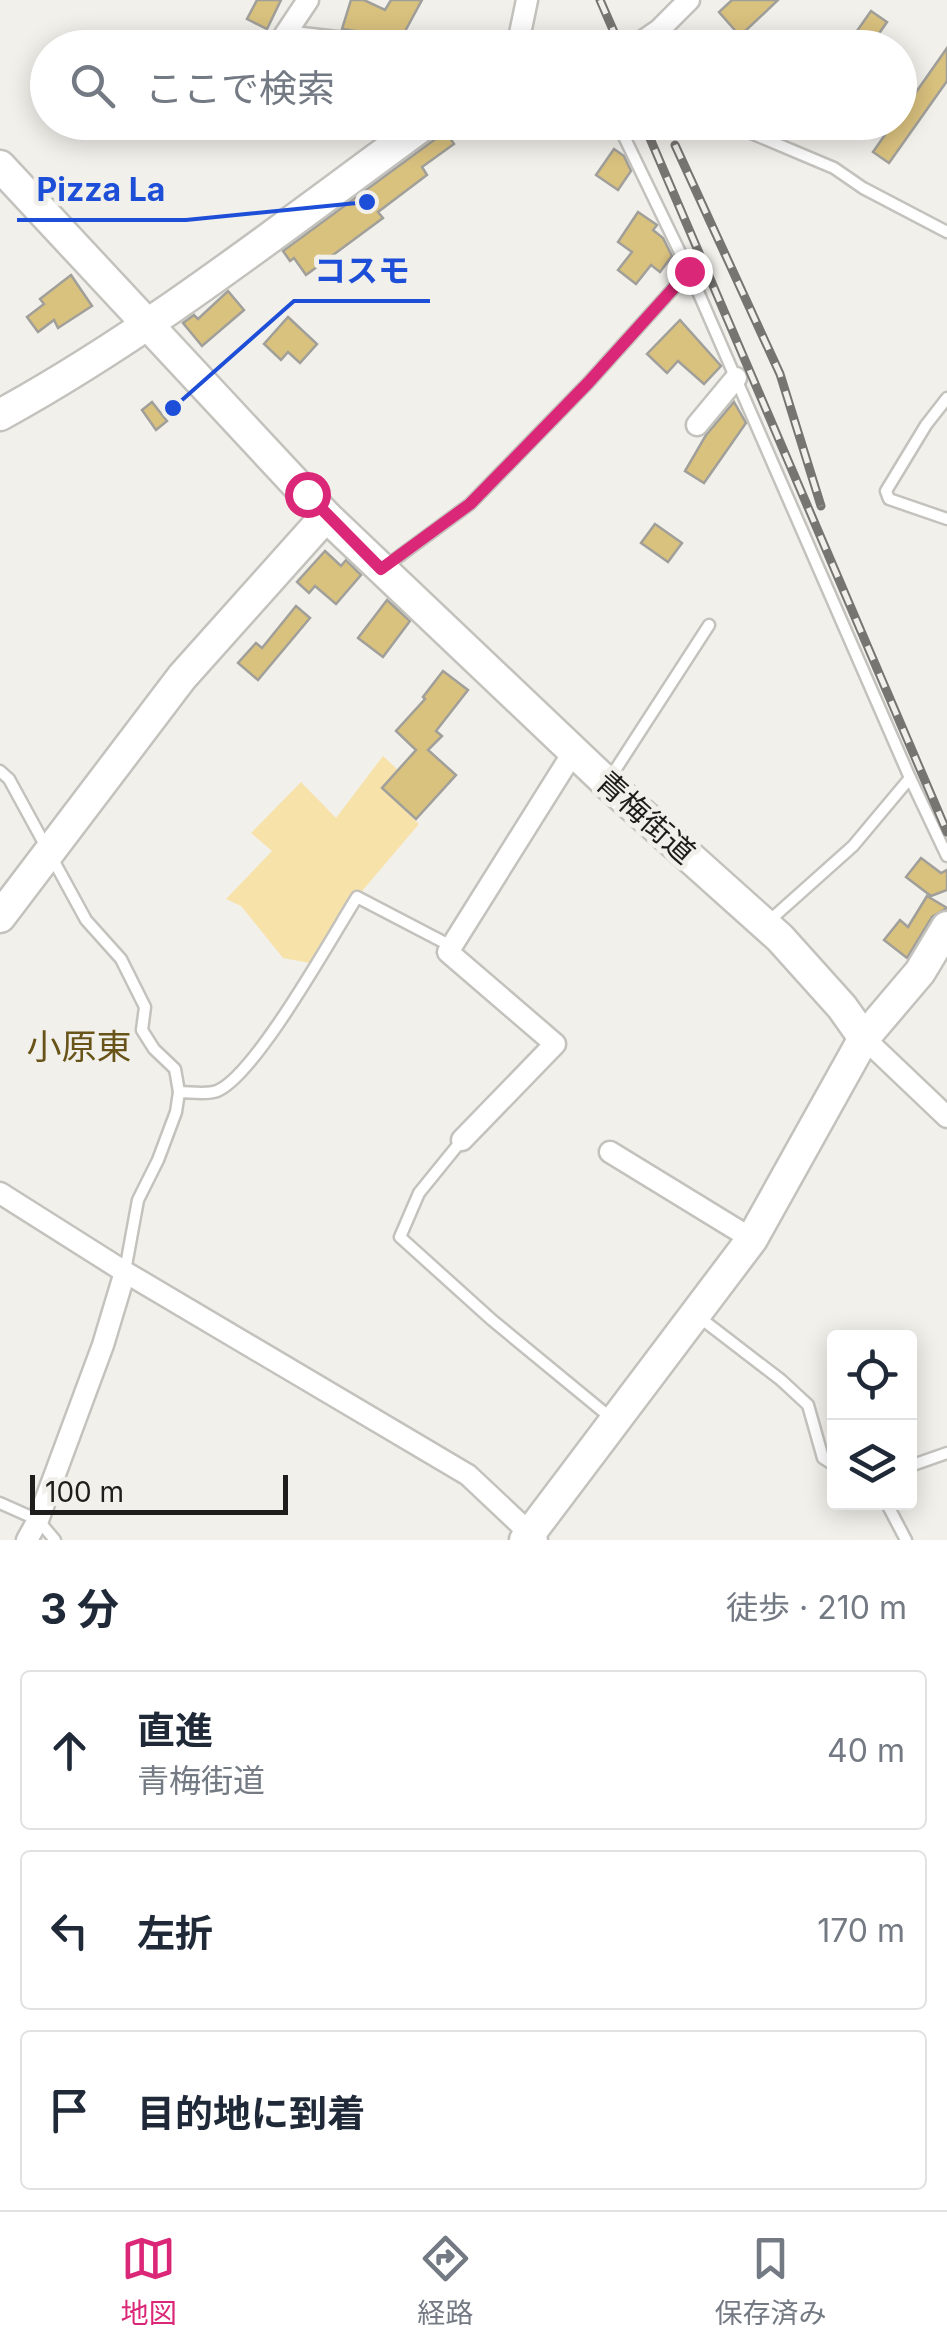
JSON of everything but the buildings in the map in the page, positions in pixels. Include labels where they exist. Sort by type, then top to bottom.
[{"type":"main road","points":[[0,414],[76,374],[402,140]]},
{"type":"main road","name":"青梅街道","points":[[0,166],[326,516],[607,782],[765,924],[842,1007],[864,1038]]},
{"type":"main road","points":[[0,916],[182,677],[326,516]]},
{"type":"main road","points":[[530,1538],[752,1239],[864,1038],[920,972],[947,927]]},
{"type":"street","points":[[288,30],[308,0]]},
{"type":"street","points":[[521,30],[527,0]]},
{"type":"street","points":[[657,30],[689,0]]},
{"type":"street","points":[[697,426],[736,378]]},
{"type":"street","points":[[462,1140],[555,1044],[448,952],[574,751]]},
{"type":"street","points":[[864,1038],[947,1117]]},
{"type":"street","points":[[610,1152],[752,1239]]},
{"type":"street","points":[[0,1193],[468,1476],[530,1538]]},
{"type":"street","points":[[27,1540],[103,1345],[125,1272]]},
{"type":"lane","points":[[626,140],[689,271],[947,856]]},
{"type":"lane","points":[[768,140],[834,168],[863,188],[947,232]]},
{"type":"lane","points":[[381,569],[470,504],[588,383],[689,271]]},
{"type":"lane","points":[[947,398],[886,491],[889,499],[947,520]]},
{"type":"lane","points":[[607,782],[708,625]]},
{"type":"lane","points":[[0,771],[9,780],[86,920],[121,959],[146,1007],[142,1030],[154,1049],[176,1069],[176,1112],[138,1200],[125,1272]]},
{"type":"lane","points":[[765,924],[854,846],[910,778]]},
{"type":"lane","points":[[179,1092],[214,1093],[231,1083],[254,1060],[357,897],[452,946]]},
{"type":"lane","points":[[462,1140],[419,1193],[400,1237],[492,1320],[616,1422]]},
{"type":"lane","points":[[695,1314],[808,1405],[827,1461]]},
{"type":"lane","points":[[917,1464],[947,1453]]},
{"type":"lane","points":[[0,1503],[38,1520],[55,1540]]},
{"type":"lane","points":[[890,1510],[906,1540]]},
{"type":"shaded area","points":[[383,756],[398,770],[382,788],[419,824],[357,897],[315,964],[283,958],[241,906],[226,899],[272,851],[251,833],[301,782],[336,818]]},
{"type":"railway","points":[[600,0],[613,30]]},
{"type":"railway","points":[[651,140],[947,832]]},
{"type":"railway","points":[[675,145],[780,374],[821,506]]},
{"type":"place","name":"Pizza La","points":[[367,202]]},
{"type":"place","name":"コスモ","points":[[173,408]]},
{"type":"district","name":"小原東","points":[[79,1046]]},
{"type":"route","points":[[307,494],[381,569],[470,504],[588,383],[689,271]]}]
